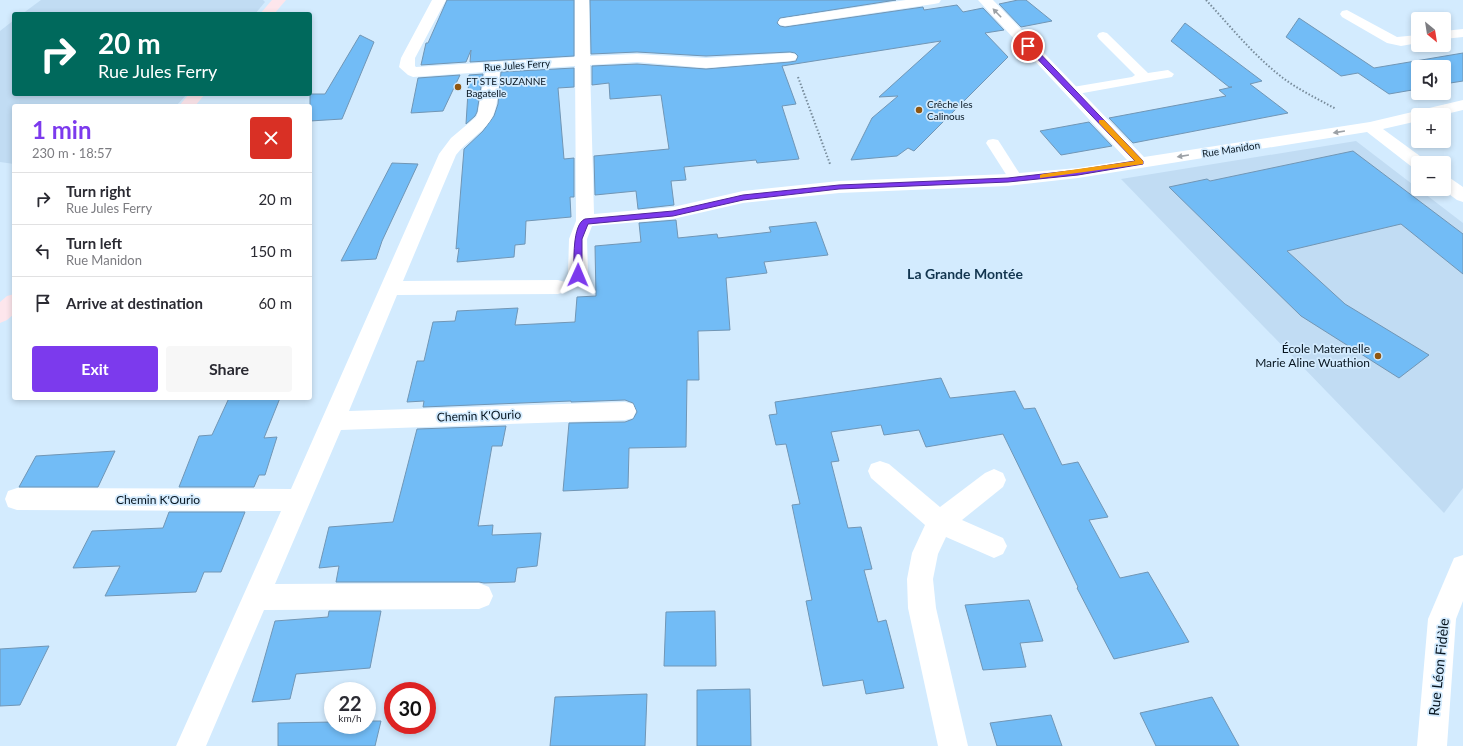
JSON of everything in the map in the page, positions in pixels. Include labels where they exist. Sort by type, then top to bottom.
[{"type":"main road","points":[[269,12],[279,0]]},
{"type":"main road","points":[[189,104],[195,96]]},
{"type":"main road","points":[[0,315],[12,303]]},
{"type":"street","name":"Rue Jules Ferry","points":[[440,0],[408,58],[407,67],[413,72],[654,58],[706,63],[790,57]]},
{"type":"street","points":[[578,275],[578,239],[585,221],[582,0]]},
{"type":"street","points":[[785,22],[934,0]]},
{"type":"street","points":[[985,0],[1140,163]]},
{"type":"street","points":[[1347,14],[1392,40],[1401,42],[1411,40]]},
{"type":"street","points":[[1451,35],[1463,33]]},
{"type":"street","points":[[191,746],[334,421],[448,154],[457,142],[483,119],[486,112],[493,67]]},
{"type":"street","points":[[1451,108],[1463,105]]},
{"type":"street","name":"Rue Manidon","points":[[1140,163],[1370,127],[1411,118]]},
{"type":"street","points":[[1370,127],[1411,157]]},
{"type":"street","points":[[1398,147],[1417,156]]},
{"type":"street","points":[[585,221],[673,213],[743,197],[839,187],[1016,179],[1078,173],[1140,163]]},
{"type":"street","points":[[1451,172],[1463,178]]},
{"type":"street","points":[[1451,187],[1463,196]]},
{"type":"street","points":[[390,288],[558,287]]},
{"type":"street","name":"Chemin K'Ourio","points":[[334,421],[625,411]]},
{"type":"street","points":[[880,471],[940,522],[994,546]]},
{"type":"street","points":[[954,746],[922,608],[920,579],[925,553],[940,522],[994,480]]},
{"type":"street","name":"Chemin K'Ourio","points":[[17,499],[299,500]]},
{"type":"street","name":"Rue Léon Fidèle","points":[[1432,746],[1435,690],[1442,619],[1463,568]]},
{"type":"street","points":[[257,597],[478,596]]},
{"type":"lane","points":[[1103,36],[1142,72],[1143,75],[1141,78]]},
{"type":"lane","points":[[1072,91],[1168,74]]},
{"type":"lane","points":[[993,143],[1016,179]]},
{"type":"path","points":[[1206,0],[1238,35],[1278,74],[1304,92],[1370,127]]},
{"type":"path","points":[[790,57],[839,187]]},
{"type":"shaded area","points":[[41,0],[263,0],[265,2],[257,12],[25,12]]},
{"type":"shaded area","points":[[12,22],[12,96],[185,96],[178,104],[12,104],[12,164],[0,162],[0,31]]},
{"type":"shaded area","name":"École Maternelle Marie Aline Wuathion","points":[[1356,141],[1411,183],[1411,196],[1428,196],[1463,223],[1463,488],[1444,513],[1121,179]]},
{"type":"building","points":[[447,0],[574,0],[574,56],[470,62],[471,50],[466,62],[421,65],[426,43],[428,43]]},
{"type":"building","points":[[590,0],[896,0],[780,18],[777,23],[780,26],[785,27],[923,7],[924,10],[957,5],[963,12],[983,8],[1004,30],[985,33],[1008,57],[914,151],[908,148],[897,156],[851,160],[872,118],[898,96],[879,97],[941,41],[782,66],[796,104],[782,106],[799,159],[757,163],[756,160],[684,167],[686,180],[671,181],[674,205],[638,209],[636,191],[595,195],[594,156],[669,149],[661,95],[610,99],[609,83],[592,85],[592,66],[637,64],[706,69],[790,62],[796,61],[798,56],[795,53],[790,52],[706,56],[637,52],[591,54]]},
{"type":"building","points":[[1026,0],[1052,21],[1021,27],[999,4]]},
{"type":"building","points":[[1299,18],[1374,68],[1411,62],[1411,90],[1389,94],[1358,73],[1341,76],[1286,37]]},
{"type":"building","points":[[1185,23],[1262,81],[1250,84],[1288,113],[1133,143],[1109,118],[1226,96],[1219,90],[1232,87],[1229,87],[1171,41]]},
{"type":"building","points":[[360,35],[374,42],[342,119],[312,121],[312,104],[310,104],[310,96],[312,96],[312,94],[325,94]]},
{"type":"building","points":[[1463,53],[1463,81],[1451,83],[1451,60],[1421,60]]},
{"type":"building","points":[[574,68],[574,87],[558,88],[564,159],[574,158],[574,197],[570,197],[571,217],[526,221],[525,244],[515,245],[514,257],[457,262],[459,248],[456,249],[464,149],[483,131],[494,116],[498,104],[501,72]]},
{"type":"building","points":[[483,74],[477,112],[475,116],[466,124],[469,75]]},
{"type":"building","points":[[460,75],[443,111],[411,113],[418,78]]},
{"type":"building","points":[[1089,122],[1112,146],[1061,155],[1040,131]]},
{"type":"building","points":[[1353,151],[1463,234],[1463,274],[1401,224],[1287,251],[1345,304],[1429,355],[1399,378],[1301,316],[1169,187],[1207,179],[1210,181]]},
{"type":"building","points":[[392,163],[418,164],[382,241],[376,259],[341,261]]},
{"type":"building","points":[[676,220],[678,238],[717,234],[718,238],[771,232],[769,227],[816,222],[828,255],[764,262],[767,273],[726,278],[730,330],[698,331],[699,380],[687,380],[686,447],[629,448],[628,488],[563,491],[569,423],[625,422],[633,419],[637,412],[633,403],[625,400],[571,401],[423,407],[424,401],[407,402],[417,361],[424,361],[433,322],[455,321],[457,311],[518,308],[515,325],[575,322],[577,297],[596,296],[595,246],[641,242],[639,223]]},
{"type":"building","points":[[941,378],[950,398],[1015,391],[1024,409],[1035,408],[1062,465],[1078,462],[1108,517],[1089,520],[1120,578],[1148,572],[1189,642],[1114,659],[1077,588],[1078,587],[1003,434],[926,447],[919,430],[884,435],[881,425],[831,432],[839,461],[831,462],[848,528],[861,527],[872,569],[864,570],[878,622],[886,620],[904,688],[866,694],[863,680],[823,686],[806,601],[812,600],[792,505],[800,504],[786,444],[776,445],[769,415],[777,414],[775,402]]},
{"type":"building","points":[[228,400],[279,400],[264,438],[277,437],[265,475],[259,475],[254,487],[179,487],[199,436],[212,435]]},
{"type":"building","points":[[506,426],[502,446],[492,446],[478,526],[493,525],[492,535],[541,533],[537,566],[517,568],[515,582],[484,583],[336,582],[339,566],[319,568],[329,527],[393,522],[417,429]]},
{"type":"building","points":[[115,451],[98,487],[19,487],[36,456]]},
{"type":"building","points":[[169,512],[245,512],[221,572],[204,572],[196,592],[105,596],[120,566],[73,568],[92,531],[163,528]]},
{"type":"building","points":[[1029,600],[1043,641],[1020,643],[1026,667],[983,670],[965,605]]},
{"type":"building","points":[[329,611],[381,611],[370,668],[296,674],[290,699],[252,702],[275,621],[328,617]]},
{"type":"building","points":[[715,611],[716,666],[664,666],[666,612]]},
{"type":"building","points":[[49,646],[20,705],[0,706],[0,649]]},
{"type":"building","points":[[750,689],[751,746],[697,746],[697,690]]},
{"type":"building","points":[[647,694],[645,746],[550,746],[555,697]]},
{"type":"building","points":[[1212,697],[1239,746],[1156,746],[1140,713]]},
{"type":"building","points":[[1051,715],[1062,746],[997,746],[990,723]]},
{"type":"building","points":[[376,721],[381,721],[375,746],[278,746],[278,723],[324,722],[324,734],[376,734]]},
{"type":"slow traffic","points":[[1043,176],[1078,173],[1140,163],[1101,122]]},
{"type":"place","name":"FT STE SUZANNE Bagatelle","points":[[458,87]]},
{"type":"place","name":"Crêche les Calinous","points":[[919,110]]},
{"type":"place","name":"École Maternelle Marie Aline Wuathion","points":[[1378,356]]},
{"type":"district","name":"La Grande Montée","points":[[965,274]]},
{"type":"route","points":[[578,275],[578,239],[585,221],[673,213],[743,197],[839,187],[1008,180],[1078,173],[1140,163],[1028,46]]}]
